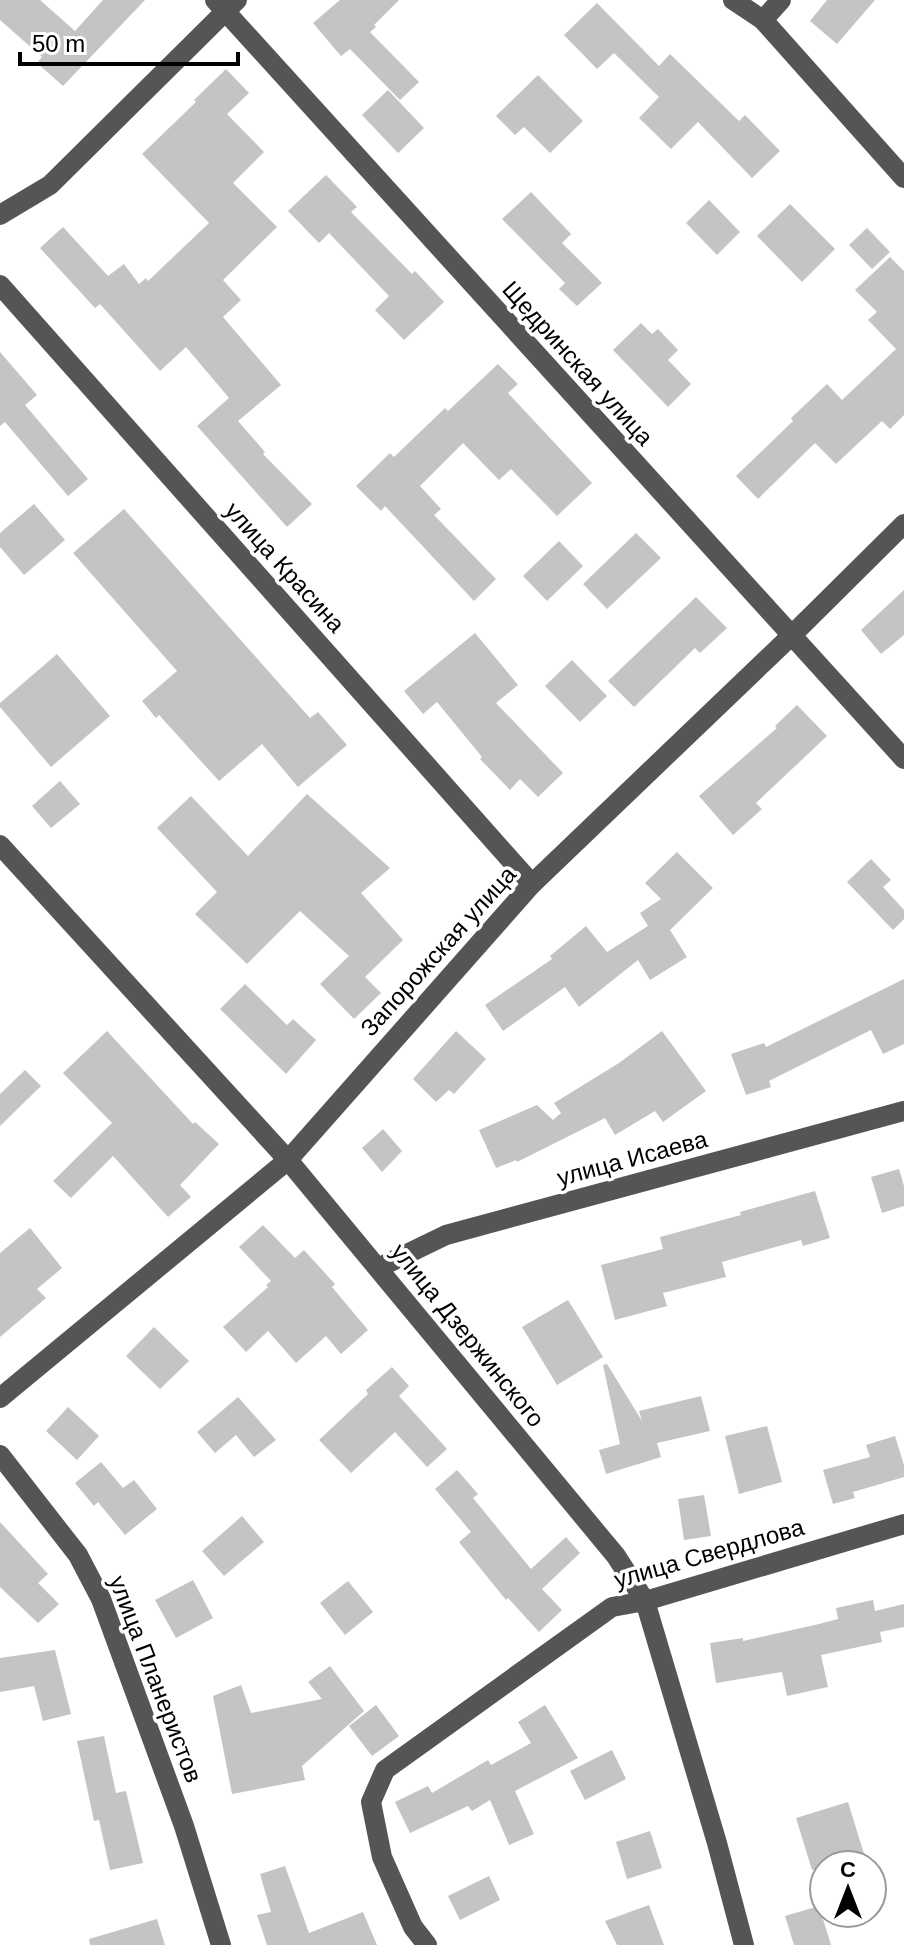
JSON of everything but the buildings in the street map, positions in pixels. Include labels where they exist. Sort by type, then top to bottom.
[{"type":"street","points":[[733,0],[763,20],[904,178]]},
{"type":"street","points":[[763,20],[781,0]]},
{"type":"street","points":[[0,215],[50,185],[226,4]]},
{"type":"street","name":"Щедринская улица","points":[[226,4],[904,759]]},
{"type":"street","name":"улица Красина","points":[[0,285],[532,884]]},
{"type":"street","name":"Запорожская улица","points":[[0,1398],[288,1160],[532,884],[904,524]]},
{"type":"street","name":"улица Дзержинского","points":[[0,845],[288,1160],[616,1556],[645,1601],[744,1945]]},
{"type":"street","name":"улица Исаева","points":[[378,1268],[446,1235],[904,1111]]},
{"type":"street","name":"улица Планеристов","points":[[0,1455],[78,1555],[101,1599],[184,1826],[221,1945]]},
{"type":"street","name":"улица Свердлова","points":[[427,1945],[413,1927],[382,1857],[371,1802],[385,1770],[612,1607],[645,1601],[904,1524]]}]
